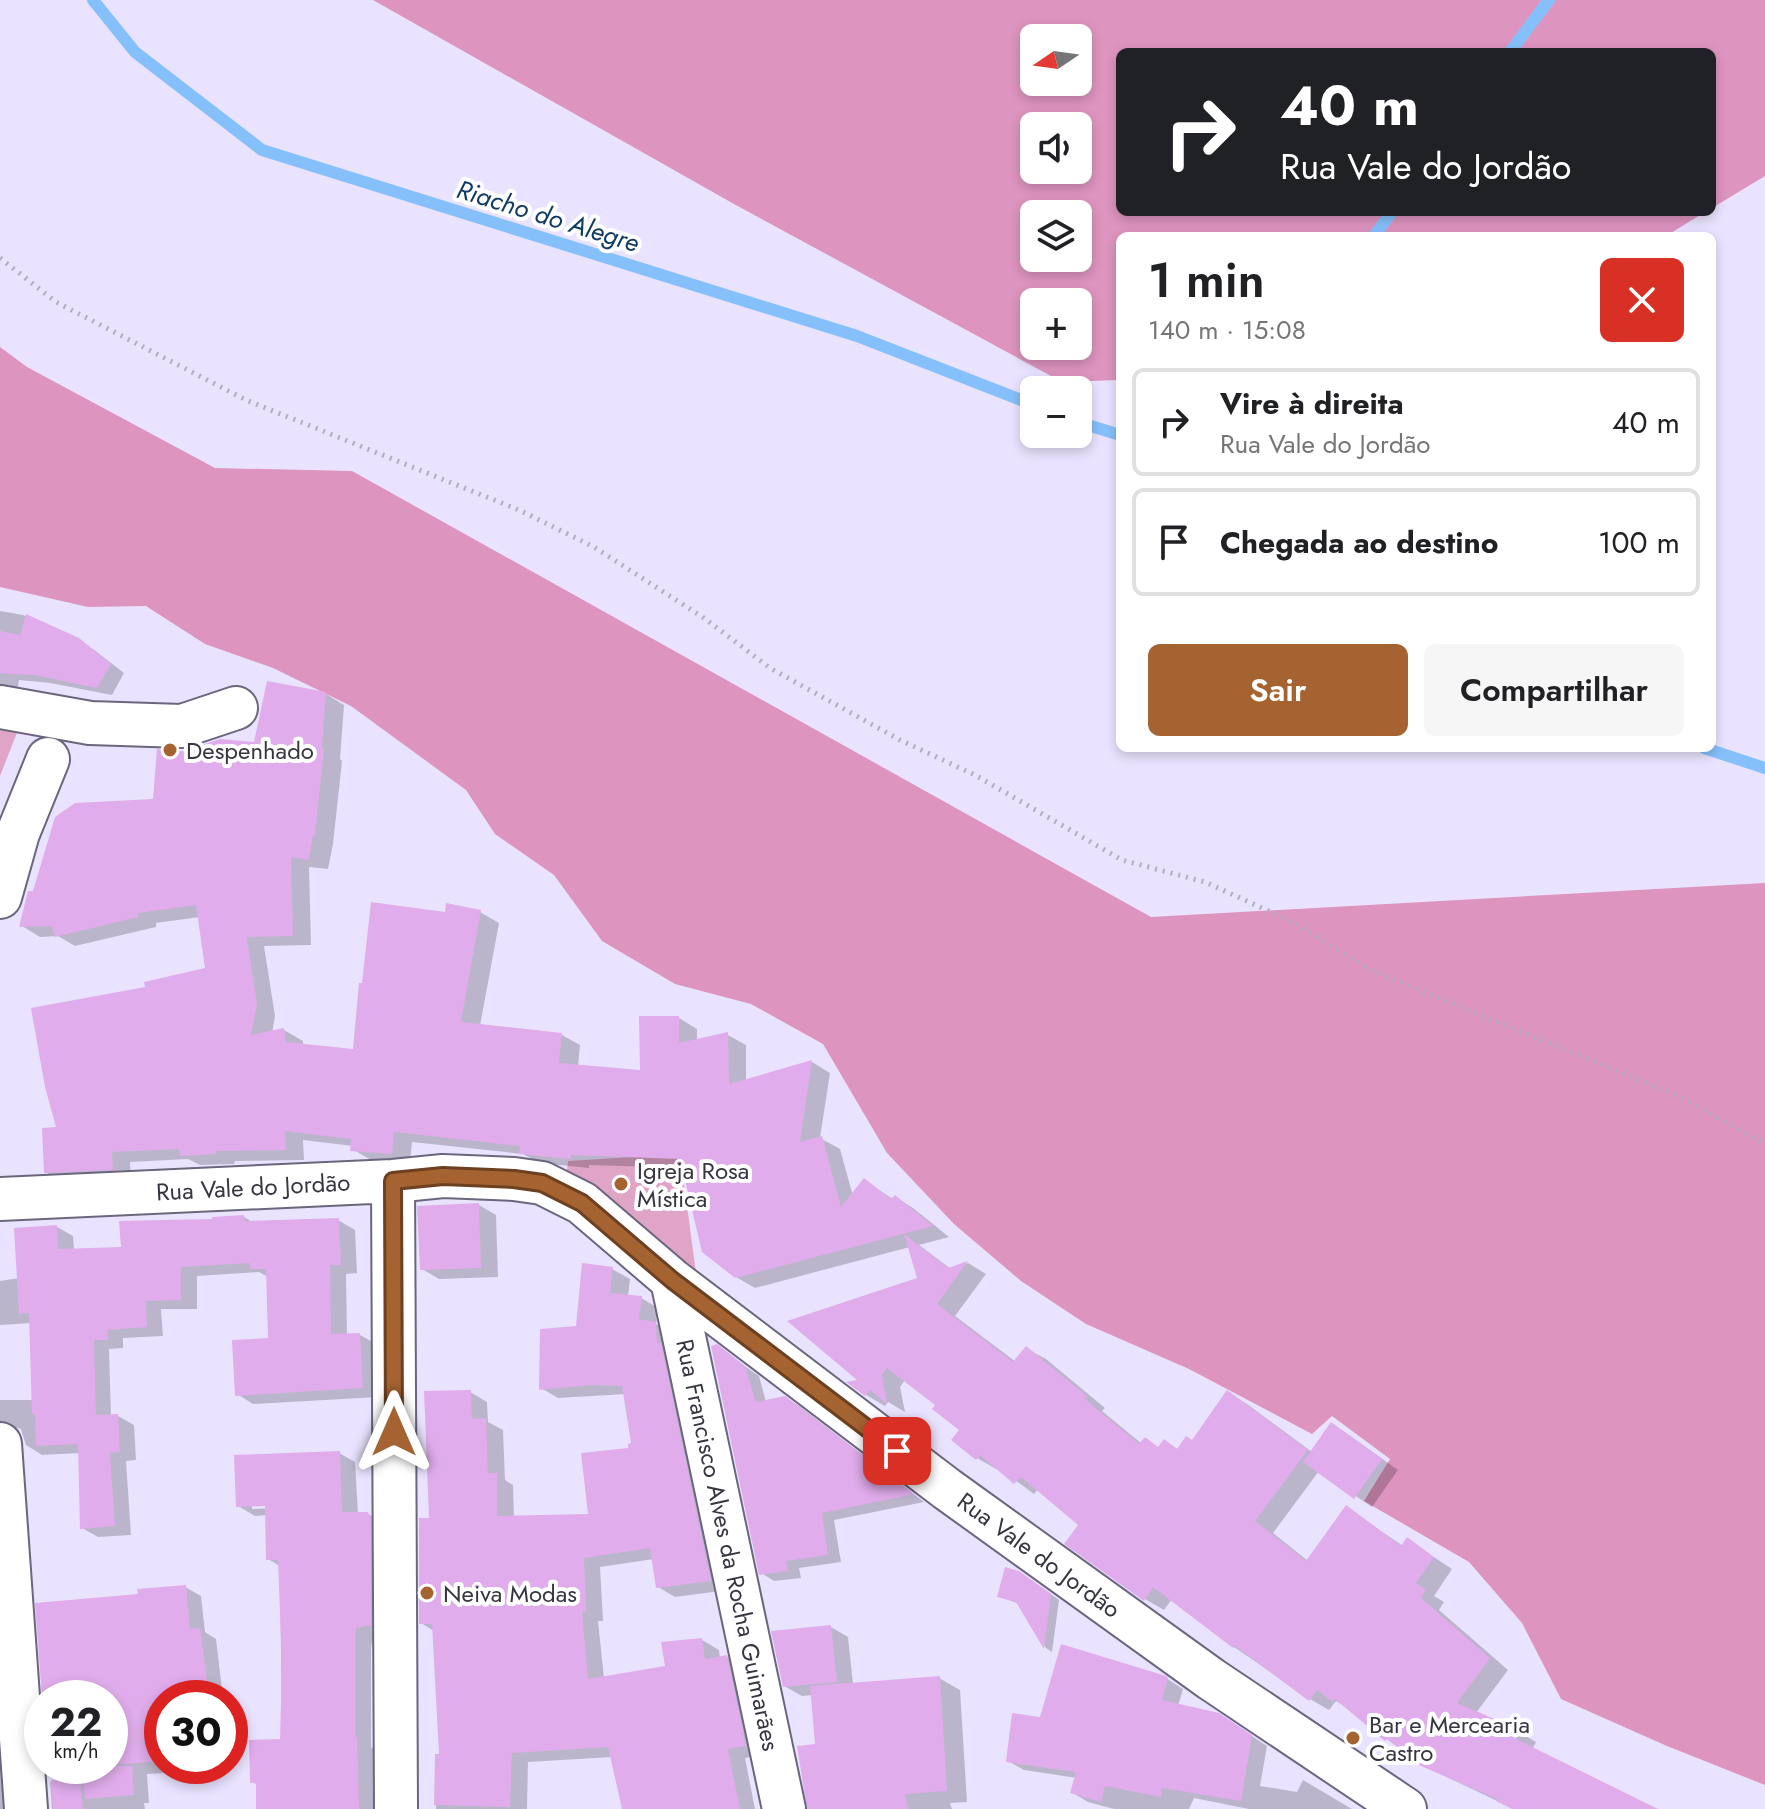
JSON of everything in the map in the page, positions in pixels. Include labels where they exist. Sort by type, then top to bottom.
[{"type":"street","points":[[0,707],[90,723],[182,726],[236,708]]},
{"type":"street","points":[[0,897],[18,833],[48,759]]},
{"type":"street","name":"Rua Vale do Jordão","points":[[0,1199],[459,1176],[542,1183],[582,1203],[672,1280],[972,1507],[1394,1806]]},
{"type":"street","points":[[393,1181],[396,1809]]},
{"type":"street","name":"Rua Francisco Alves da Rocha Guimarães","points":[[672,1280],[784,1809]]},
{"type":"street","points":[[0,1444],[26,1809]]},
{"type":"path","points":[[0,258],[56,302],[246,400],[519,510],[594,547],[704,618],[770,668],[900,740],[975,775],[1122,860],[1205,882],[1293,922],[1371,970],[1678,1096],[1765,1144]]},
{"type":"shaded area","points":[[373,0],[1765,0],[1765,176],[1716,206],[1716,48],[1116,48],[1116,216],[1698,216],[1672,232],[1116,232],[1116,380],[1092,381],[1092,376],[1051,376],[1021,360],[1092,360],[1092,288],[1020,288],[1020,359],[734,204]]},
{"type":"shaded area","points":[[0,347],[27,367],[215,468],[352,471],[1151,917],[1765,883],[1765,1785],[1561,1699],[1522,1623],[1469,1562],[1364,1501],[1390,1459],[1332,1416],[1312,1434],[1189,1369],[1086,1324],[1021,1281],[954,1224],[887,1153],[823,1044],[751,1004],[675,984],[602,941],[554,875],[495,834],[466,790],[351,706],[273,668],[205,644],[146,606],[88,607],[0,587]]},
{"type":"shaded area","points":[[0,716],[22,720],[0,776]]},
{"type":"shaded area","points":[[680,1154],[696,1273],[593,1186],[567,1171],[568,1161]]},
{"type":"building","points":[[26,614],[79,638],[111,664],[97,688],[34,675],[0,673],[0,631],[20,635]]},
{"type":"building","points":[[267,681],[326,692],[324,748],[315,835],[309,860],[291,857],[293,936],[247,937],[257,1005],[251,1035],[284,1028],[286,1042],[353,1049],[371,902],[445,912],[446,903],[481,910],[461,1022],[562,1033],[559,1063],[640,1070],[639,1016],[679,1016],[679,1043],[728,1032],[729,1084],[812,1060],[800,1142],[822,1136],[841,1207],[864,1178],[891,1199],[895,1195],[933,1226],[735,1278],[702,1252],[680,1159],[571,1155],[571,1159],[519,1154],[520,1146],[394,1132],[392,1154],[350,1151],[351,1139],[285,1131],[286,1150],[216,1151],[216,1154],[180,1156],[179,1149],[112,1152],[113,1170],[44,1173],[42,1128],[56,1127],[45,1087],[31,1008],[145,987],[144,982],[205,968],[196,905],[138,913],[138,917],[55,937],[52,926],[19,927],[28,891],[33,891],[55,817],[75,803],[153,799],[157,749],[201,753],[202,745],[220,739],[254,742]]},
{"type":"building","points":[[479,1203],[481,1268],[420,1270],[417,1206]]},
{"type":"building","points":[[244,1215],[245,1221],[339,1218],[341,1265],[330,1265],[331,1334],[360,1333],[363,1388],[235,1396],[232,1340],[268,1338],[266,1269],[250,1269],[250,1263],[181,1267],[181,1300],[146,1301],[147,1327],[107,1330],[108,1340],[94,1340],[96,1415],[118,1414],[120,1452],[110,1453],[115,1526],[80,1529],[78,1444],[36,1446],[29,1313],[19,1314],[14,1228],[57,1225],[58,1249],[121,1247],[119,1221],[212,1219]]},
{"type":"building","points":[[904,1234],[948,1268],[968,1261],[937,1304],[1013,1362],[1026,1346],[1139,1444],[1145,1437],[1158,1447],[1164,1439],[1177,1449],[1186,1436],[1192,1440],[1227,1390],[1308,1450],[1255,1521],[1306,1561],[1346,1505],[1401,1546],[1407,1537],[1434,1557],[1416,1583],[1426,1590],[1421,1598],[1490,1658],[1457,1703],[1518,1729],[1514,1738],[1658,1809],[1512,1809],[1497,1799],[1421,1766],[1387,1739],[1385,1741],[1335,1699],[1333,1702],[1317,1690],[1309,1701],[1153,1587],[1144,1601],[1064,1544],[1078,1525],[1021,1477],[1014,1484],[980,1455],[976,1460],[951,1440],[959,1430],[932,1409],[935,1405],[887,1368],[882,1375],[887,1404],[870,1390],[865,1396],[846,1382],[857,1380],[787,1321],[917,1278]]},
{"type":"building","points":[[582,1263],[613,1267],[610,1293],[642,1296],[639,1319],[656,1322],[657,1343],[661,1343],[711,1581],[656,1588],[650,1548],[584,1558],[586,1612],[582,1612],[588,1679],[665,1666],[661,1642],[702,1638],[705,1659],[727,1655],[746,1746],[728,1749],[740,1809],[622,1809],[608,1747],[512,1753],[510,1807],[434,1805],[435,1754],[439,1754],[432,1624],[419,1624],[419,1518],[429,1518],[424,1391],[471,1390],[472,1419],[486,1418],[488,1473],[497,1473],[497,1516],[588,1514],[581,1453],[628,1448],[631,1443],[622,1386],[590,1385],[539,1390],[540,1329],[576,1326]]},
{"type":"building","points":[[717,1344],[745,1366],[756,1402],[785,1396],[914,1494],[822,1513],[828,1555],[786,1561],[788,1571],[759,1575],[711,1346]]},
{"type":"building","points":[[1331,1422],[1382,1459],[1354,1499],[1303,1462]]},
{"type":"building","points":[[340,1451],[342,1512],[368,1512],[371,1519],[371,1625],[356,1628],[355,1638],[359,1809],[256,1809],[256,1783],[250,1783],[249,1740],[280,1739],[282,1667],[278,1560],[266,1560],[265,1506],[236,1507],[234,1455]]},
{"type":"building","points":[[1005,1567],[1019,1571],[1051,1594],[1044,1649],[1016,1602],[997,1597]]},
{"type":"building","points":[[186,1585],[190,1629],[200,1628],[207,1680],[144,1680],[144,1762],[128,1764],[128,1680],[41,1680],[35,1603],[138,1594],[137,1589]]},
{"type":"building","points":[[831,1625],[837,1682],[783,1687],[771,1631]]},
{"type":"building","points":[[1061,1644],[1166,1676],[1162,1700],[1219,1713],[1252,1735],[1241,1801],[1162,1788],[1161,1797],[1105,1786],[1101,1802],[1070,1793],[1076,1772],[1006,1762],[1012,1713],[1040,1717]]},
{"type":"building","points":[[940,1676],[947,1791],[905,1794],[908,1809],[807,1809],[797,1746],[815,1744],[810,1686]]},
{"type":"building","points":[[128,1766],[132,1766],[134,1795],[85,1799],[84,1784],[128,1784]]},
{"type":"building","points":[[51,1784],[81,1784],[83,1809],[53,1809]]},
{"type":"waterway","name":"Riacho do Alegre","points":[[93,0],[135,52],[262,150],[857,336],[1020,400]]},
{"type":"waterway","points":[[1513,48],[1549,0]]},
{"type":"waterway","points":[[1377,232],[1389,216]]},
{"type":"waterway","name":"Riacho do Alegre","points":[[1092,426],[1116,434]]},
{"type":"waterway","name":"Riacho do Alegre","points":[[1716,752],[1765,768]]},
{"type":"place","name":"Despenhado","points":[[170,750]]},
{"type":"place","name":"Igreja Rosa Mística","points":[[621,1184]]},
{"type":"place","name":"Neiva Modas","points":[[427,1593]]},
{"type":"place","name":"Bar e Mercearia Castro","points":[[1353,1738]]},
{"type":"route","points":[[394,1432],[393,1181],[475,1176],[542,1183],[582,1203],[672,1280],[897,1451]]}]
